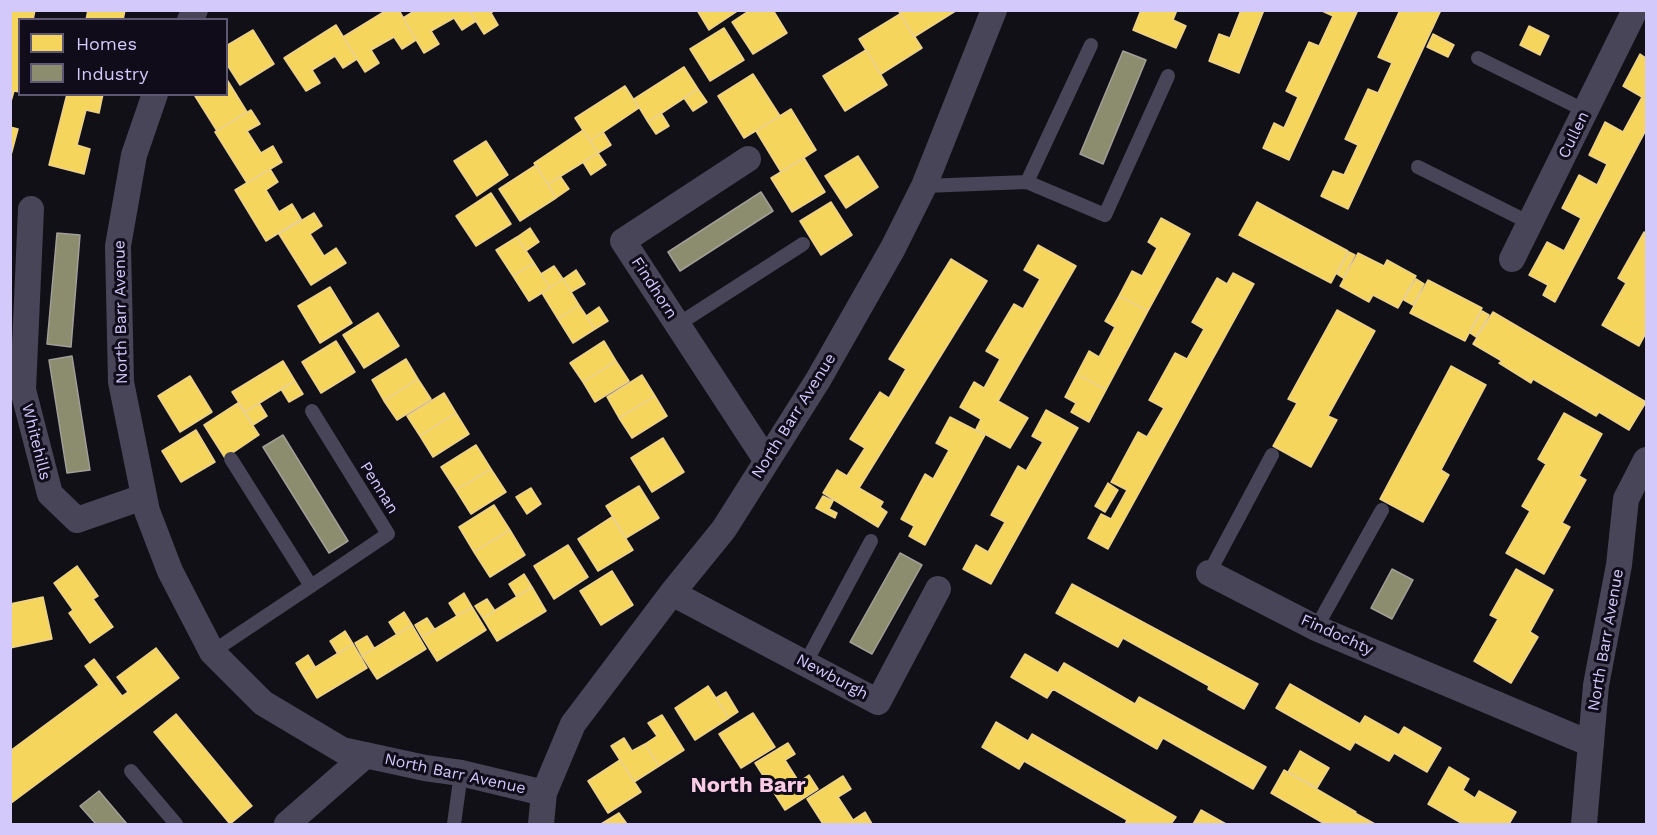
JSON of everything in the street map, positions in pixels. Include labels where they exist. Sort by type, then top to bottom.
[{"type":"street","name":"North Barr Avenue","points":[[541,825],[544,793],[573,724],[724,529],[818,380],[893,248],[924,186],[994,10]]},
{"type":"street","name":"Cullen","points":[[1512,259],[1635,10]]},
{"type":"street","name":"North Barr Avenue","points":[[153,96],[134,154],[118,246],[121,382],[143,497],[170,572],[212,652],[263,703],[342,750],[461,773],[544,793]]},
{"type":"street","name":"Findhorn","points":[[748,159],[623,241],[766,460]]},
{"type":"street","name":"Whitehills","points":[[31,209],[23,390],[50,495],[77,520],[143,497]]},
{"type":"street","name":"North Barr Avenue","points":[[1584,825],[1596,685],[1619,565],[1626,499],[1647,460]]},
{"type":"street","name":"Findochty","points":[[1209,573],[1316,628],[1591,744]]},
{"type":"street","name":"Newburgh","points":[[672,594],[878,702],[938,589]]},
{"type":"street","name":"North Barr Avenue","points":[[287,825],[366,755]]},
{"type":"lane","points":[[1027,182],[1091,45]]},
{"type":"lane","points":[[1478,58],[1586,111]]},
{"type":"lane","points":[[924,186],[1027,182],[1105,215],[1168,76]]},
{"type":"lane","points":[[1418,167],[1530,224]]},
{"type":"lane","points":[[677,325],[803,244]]},
{"type":"lane","name":"Pennan","points":[[212,652],[388,534],[312,411]]},
{"type":"lane","name":"Findochty","points":[[1209,573],[1272,455]]},
{"type":"lane","points":[[231,459],[311,586]]},
{"type":"lane","points":[[1316,628],[1382,510]]},
{"type":"lane","points":[[806,664],[871,541]]},
{"type":"lane","points":[[131,771],[176,825]]},
{"type":"lane","points":[[454,825],[461,773]]},
{"type":"building: Homes","points":[[11,10],[35,10],[33,18],[18,18],[18,92],[14,91],[10,105]]},
{"type":"building: Homes","points":[[88,10],[125,10],[123,18],[86,18]]},
{"type":"building: Homes","points":[[387,10],[399,10],[416,40],[402,49],[394,37],[371,50],[379,63],[365,72],[343,37]]},
{"type":"building: Homes","points":[[416,10],[469,10],[476,21],[462,30],[454,18],[431,31],[439,44],[424,53],[403,18]]},
{"type":"building: Homes","points":[[469,10],[495,10],[491,13],[498,25],[484,34]]},
{"type":"building: Homes","points":[[697,10],[739,10],[709,30]]},
{"type":"building: Homes","points":[[750,10],[773,10],[787,33],[753,54],[732,22]]},
{"type":"building: Homes","points":[[898,10],[957,10],[914,37]]},
{"type":"building: Homes","points":[[1141,10],[1177,10],[1173,20],[1186,26],[1176,48],[1133,30]]},
{"type":"building: Homes","points":[[1241,10],[1264,10],[1239,73],[1209,61],[1219,34],[1230,38]]},
{"type":"building: Homes","points":[[1320,10],[1358,10],[1289,160],[1263,148],[1274,123],[1284,128],[1298,97],[1286,91],[1309,42],[1319,46],[1333,16]]},
{"type":"building: Homes","points":[[1400,10],[1412,12],[1413,10],[1441,10],[1348,209],[1321,196],[1333,171],[1344,175],[1358,145],[1345,139],[1368,89],[1378,93],[1392,63],[1378,57]]},
{"type":"building: Homes","points":[[900,14],[922,48],[881,74],[859,39]]},
{"type":"building: Homes","points":[[336,25],[357,59],[343,68],[335,56],[312,70],[320,83],[306,91],[284,58]]},
{"type":"building: Homes","points":[[1529,26],[1549,36],[1540,55],[1520,45]]},
{"type":"building: Homes","points":[[724,28],[744,60],[710,81],[690,49]]},
{"type":"building: Homes","points":[[253,30],[274,64],[240,85],[228,66],[228,45]]},
{"type":"building: Homes","points":[[1433,34],[1454,45],[1448,57],[1427,47]]},
{"type":"building: Homes","points":[[866,50],[887,85],[845,111],[823,76]]},
{"type":"building: Homes","points":[[1640,54],[1646,58],[1646,130],[1555,302],[1543,295],[1548,285],[1529,275],[1547,242],[1564,251],[1581,218],[1562,208],[1579,175],[1597,185],[1607,164],[1589,155],[1605,122],[1623,132],[1642,97],[1623,86]]},
{"type":"building: Homes","points":[[684,67],[698,89],[648,122],[634,99]]},
{"type":"building: Homes","points":[[753,74],[780,116],[744,138],[718,96]]},
{"type":"building: Homes","points":[[228,81],[247,112],[217,131],[195,96],[228,96]]},
{"type":"building: Homes","points":[[625,86],[639,108],[590,141],[575,118]]},
{"type":"building: Homes","points":[[698,89],[707,102],[693,111],[684,98]]},
{"type":"building: Homes","points":[[66,96],[103,96],[99,113],[86,110],[77,145],[90,149],[84,174],[49,165]]},
{"type":"building: Homes","points":[[791,109],[816,150],[781,172],[756,131]]},
{"type":"building: Homes","points":[[251,110],[260,124],[247,131],[261,153],[273,146],[282,162],[247,183],[215,132]]},
{"type":"building: Homes","points":[[661,113],[669,126],[656,134],[648,122]]},
{"type":"building: Homes","points":[[10,127],[18,129],[11,155],[10,155]]},
{"type":"building: Homes","points":[[583,130],[598,153],[548,184],[534,163]]},
{"type":"building: Homes","points":[[603,132],[611,145],[598,153],[590,141]]},
{"type":"building: Homes","points":[[486,141],[508,175],[477,196],[454,161]]},
{"type":"building: Homes","points":[[598,153],[606,165],[591,175],[583,162]]},
{"type":"building: Homes","points":[[858,156],[878,187],[846,208],[825,176]]},
{"type":"building: Homes","points":[[804,158],[825,192],[792,212],[771,178]]},
{"type":"building: Homes","points":[[536,165],[556,198],[520,221],[499,189]]},
{"type":"building: Homes","points":[[270,169],[278,182],[266,190],[279,212],[292,204],[301,219],[266,241],[235,190]]},
{"type":"building: Homes","points":[[560,176],[569,189],[556,198],[548,184]]},
{"type":"building: Homes","points":[[491,193],[511,224],[476,246],[456,216]]},
{"type":"building: Homes","points":[[831,202],[852,235],[821,255],[800,221]]},
{"type":"building: Homes","points":[[1257,202],[1348,251],[1331,283],[1239,235]]},
{"type":"building: Homes","points":[[314,213],[322,226],[310,234],[324,256],[336,248],[346,263],[311,285],[279,234]]},
{"type":"building: Homes","points":[[1161,218],[1190,234],[1148,311],[1119,296],[1132,271],[1142,276],[1157,248],[1148,242]]},
{"type":"building: Homes","points":[[530,228],[539,242],[526,251],[517,237]]},
{"type":"building: Homes","points":[[1644,232],[1646,233],[1646,333],[1639,346],[1602,325],[1626,283],[1618,278]]},
{"type":"building: Homes","points":[[517,237],[534,263],[513,276],[496,250]]},
{"type":"building: Homes","points":[[1038,245],[1076,266],[998,401],[1028,418],[1010,448],[976,429],[981,419],[960,407],[974,382],[984,388],[1000,359],[986,351],[1014,304],[1023,309],[1040,279],[1024,270]]},
{"type":"building: Homes","points":[[1349,252],[1355,255],[1343,278],[1337,274]]},
{"type":"building: Homes","points":[[1358,253],[1384,266],[1387,260],[1416,276],[1398,308],[1373,295],[1369,302],[1340,286]]},
{"type":"building: Homes","points":[[951,259],[987,281],[859,488],[883,502],[880,507],[887,512],[878,527],[823,493],[837,470],[847,476],[865,448],[850,439],[880,392],[889,398],[906,369],[889,359]]},
{"type":"building: Homes","points":[[534,263],[550,288],[529,301],[513,276]]},
{"type":"building: Homes","points":[[554,266],[563,279],[550,288],[541,274]]},
{"type":"building: Homes","points":[[576,270],[585,284],[571,292],[563,279]]},
{"type":"building: Homes","points":[[1233,273],[1254,284],[1108,549],[1088,538],[1101,514],[1111,519],[1127,490],[1111,482],[1138,432],[1147,437],[1164,408],[1149,400],[1175,353],[1187,359],[1204,329],[1192,322],[1217,278],[1227,284]]},
{"type":"building: Homes","points":[[563,279],[579,305],[558,319],[542,293]]},
{"type":"building: Homes","points":[[1416,279],[1424,284],[1413,305],[1404,300]]},
{"type":"building: Homes","points":[[1428,280],[1482,308],[1465,341],[1410,313]]},
{"type":"building: Homes","points":[[330,287],[352,323],[320,343],[298,306]]},
{"type":"building: Homes","points":[[1119,296],[1148,311],[1106,390],[1077,374],[1089,351],[1099,357],[1115,327],[1105,321]]},
{"type":"building: Homes","points":[[579,305],[595,329],[573,343],[558,319]]},
{"type":"building: Homes","points":[[599,307],[608,321],[595,329],[586,316]]},
{"type":"building: Homes","points":[[1337,310],[1375,331],[1328,416],[1337,420],[1311,467],[1273,446],[1297,403],[1288,399]]},
{"type":"building: Homes","points":[[1482,311],[1489,315],[1476,337],[1470,333]]},
{"type":"building: Homes","points":[[1493,312],[1646,402],[1629,430],[1599,412],[1596,416],[1533,379],[1531,383],[1499,363],[1502,361],[1473,344]]},
{"type":"building: Homes","points":[[378,313],[399,346],[364,368],[343,335]]},
{"type":"building: Homes","points":[[336,341],[355,372],[321,393],[302,362]]},
{"type":"building: Homes","points":[[604,341],[616,361],[583,382],[570,363]]},
{"type":"building: Homes","points":[[406,359],[418,379],[384,401],[372,380]]},
{"type":"building: Homes","points":[[283,361],[295,381],[245,412],[232,392]]},
{"type":"building: Homes","points":[[616,361],[629,381],[595,402],[583,382]]},
{"type":"building: Homes","points":[[1451,366],[1486,385],[1441,470],[1449,475],[1423,522],[1380,499]]},
{"type":"building: Homes","points":[[1077,374],[1106,390],[1089,422],[1071,412],[1076,403],[1065,397]]},
{"type":"building: Homes","points":[[642,375],[655,396],[619,418],[607,397]]},
{"type":"building: Homes","points":[[190,376],[212,412],[180,432],[158,396]]},
{"type":"building: Homes","points":[[418,379],[431,399],[397,420],[384,401]]},
{"type":"building: Homes","points":[[295,381],[303,394],[289,402],[281,389]]},
{"type":"building: Homes","points":[[444,393],[456,413],[420,436],[407,416]]},
{"type":"building: Homes","points":[[655,396],[667,416],[632,438],[619,418]]},
{"type":"building: Homes","points":[[238,403],[259,435],[225,458],[204,425]]},
{"type":"building: Homes","points":[[259,403],[267,416],[253,425],[245,412]]},
{"type":"building: Homes","points":[[1046,410],[1078,428],[991,584],[963,569],[976,545],[988,552],[1005,522],[991,515],[1018,466],[1026,471],[1043,442],[1032,436]]},
{"type":"building: Homes","points":[[456,413],[469,434],[433,457],[420,436]]},
{"type":"building: Homes","points":[[1564,413],[1602,434],[1579,476],[1586,480],[1562,523],[1570,527],[1544,574],[1506,553],[1530,511],[1522,506],[1546,464],[1538,459]]},
{"type":"building: Homes","points":[[950,417],[985,435],[925,545],[909,536],[914,526],[901,519],[925,474],[933,479],[949,450],[936,443]]},
{"type":"building: Homes","points":[[196,430],[215,462],[181,482],[162,451]]},
{"type":"building: Homes","points":[[663,438],[684,472],[652,492],[631,458]]},
{"type":"building: Homes","points":[[476,445],[491,469],[456,490],[441,467]]},
{"type":"building: Homes","points":[[491,469],[506,492],[471,514],[456,490]]},
{"type":"building: Homes","points":[[1108,483],[1118,490],[1105,512],[1095,506]]},
{"type":"building: Homes","points":[[639,486],[659,518],[626,538],[606,506]]},
{"type":"building: Homes","points":[[531,488],[541,504],[527,514],[516,497]]},
{"type":"building: Homes","points":[[823,496],[833,501],[829,509],[837,513],[835,518],[816,508]]},
{"type":"building: Homes","points":[[494,505],[510,530],[474,552],[459,527]]},
{"type":"building: Homes","points":[[612,517],[633,550],[598,571],[578,539]]},
{"type":"building: Homes","points":[[510,530],[525,555],[490,577],[474,552]]},
{"type":"building: Homes","points":[[568,545],[588,577],[554,599],[534,566]]},
{"type":"building: Homes","points":[[77,566],[98,596],[93,599],[113,627],[90,643],[69,613],[73,610],[54,583]]},
{"type":"building: Homes","points":[[1516,569],[1553,590],[1530,632],[1538,637],[1511,683],[1474,661],[1498,619],[1490,615]]},
{"type":"building: Homes","points":[[612,571],[633,605],[601,625],[580,591]]},
{"type":"building: Homes","points":[[524,574],[532,587],[517,597],[509,584]]},
{"type":"building: Homes","points":[[1072,584],[1258,684],[1244,709],[1208,689],[1209,686],[1123,638],[1118,647],[1056,613]]},
{"type":"building: Homes","points":[[532,587],[546,611],[497,641],[483,618]]},
{"type":"building: Homes","points":[[464,593],[472,607],[457,616],[449,603]]},
{"type":"building: Homes","points":[[43,597],[52,639],[10,648],[10,604]]},
{"type":"building: Homes","points":[[487,599],[495,611],[483,618],[475,606]]},
{"type":"building: Homes","points":[[472,607],[486,630],[437,661],[422,637]]},
{"type":"building: Homes","points":[[404,612],[412,625],[397,635],[389,622]]},
{"type":"building: Homes","points":[[427,618],[435,630],[422,637],[415,625]]},
{"type":"building: Homes","points":[[412,625],[426,649],[377,679],[362,656]]},
{"type":"building: Homes","points":[[345,631],[353,644],[338,654],[330,641]]},
{"type":"building: Homes","points":[[367,636],[374,648],[362,656],[355,643]]},
{"type":"building: Homes","points":[[353,644],[367,668],[317,698],[303,675]]},
{"type":"building: Homes","points":[[156,648],[179,678],[10,804],[10,751],[99,685],[85,666],[94,659],[122,696],[128,692],[117,677]]},
{"type":"building: Homes","points":[[1025,654],[1058,673],[1064,663],[1135,704],[1139,697],[1266,767],[1253,789],[1163,738],[1157,749],[1053,689],[1047,698],[1011,677]]},
{"type":"building: Homes","points":[[308,655],[315,667],[303,675],[296,663]]},
{"type":"building: Homes","points":[[1290,684],[1360,724],[1365,716],[1399,735],[1404,727],[1441,748],[1427,772],[1394,753],[1389,761],[1355,742],[1350,750],[1276,708]]},
{"type":"building: Homes","points":[[708,686],[729,718],[695,740],[675,708]]},
{"type":"building: Homes","points":[[726,692],[738,712],[729,718],[716,698]]},
{"type":"building: Homes","points":[[753,713],[775,747],[741,768],[719,734]]},
{"type":"building: Homes","points":[[176,714],[252,806],[230,824],[154,732]]},
{"type":"building: Homes","points":[[662,715],[684,750],[659,766],[645,744],[657,736],[648,723]]},
{"type":"building: Homes","points":[[996,722],[1028,741],[1032,734],[1176,817],[1171,824],[1125,824],[1127,820],[1024,761],[1019,769],[982,747]]},
{"type":"building: Homes","points":[[624,738],[632,751],[645,744],[659,766],[634,782],[611,746]]},
{"type":"building: Homes","points":[[788,743],[795,754],[785,760],[799,782],[809,775],[818,789],[785,810],[755,763]]},
{"type":"building: Homes","points":[[1300,751],[1329,768],[1317,788],[1288,772]]},
{"type":"building: Homes","points":[[620,760],[641,792],[608,813],[588,781]]},
{"type":"building: Homes","points":[[1449,767],[1469,779],[1463,790],[1475,798],[1479,791],[1516,812],[1509,824],[1463,824],[1428,804]]},
{"type":"building: Homes","points":[[1284,770],[1375,824],[1325,824],[1271,793]]},
{"type":"building: Homes","points":[[843,776],[851,789],[838,797],[853,820],[865,812],[872,824],[823,824],[807,799]]},
{"type":"building: Homes","points":[[1201,810],[1226,824],[1193,824]]},
{"type":"building: Homes","points":[[619,813],[627,824],[601,824]]},
{"type":"building: Industry","points":[[1123,51],[1146,60],[1103,164],[1080,154]]},
{"type":"building: Industry","points":[[761,192],[773,211],[680,271],[668,252]]},
{"type":"building: Industry","points":[[57,233],[80,235],[71,347],[47,344]]},
{"type":"building: Industry","points":[[72,356],[90,470],[67,473],[49,360]]},
{"type":"building: Industry","points":[[283,435],[348,541],[329,553],[263,447]]},
{"type":"building: Industry","points":[[900,553],[922,565],[872,654],[850,642]]},
{"type":"building: Industry","points":[[1392,569],[1413,580],[1392,619],[1371,608]]},
{"type":"building: Industry","points":[[99,791],[127,824],[96,824],[80,806]]},
{"type":"district","name":"North Barr","points":[[748,786]]}]
